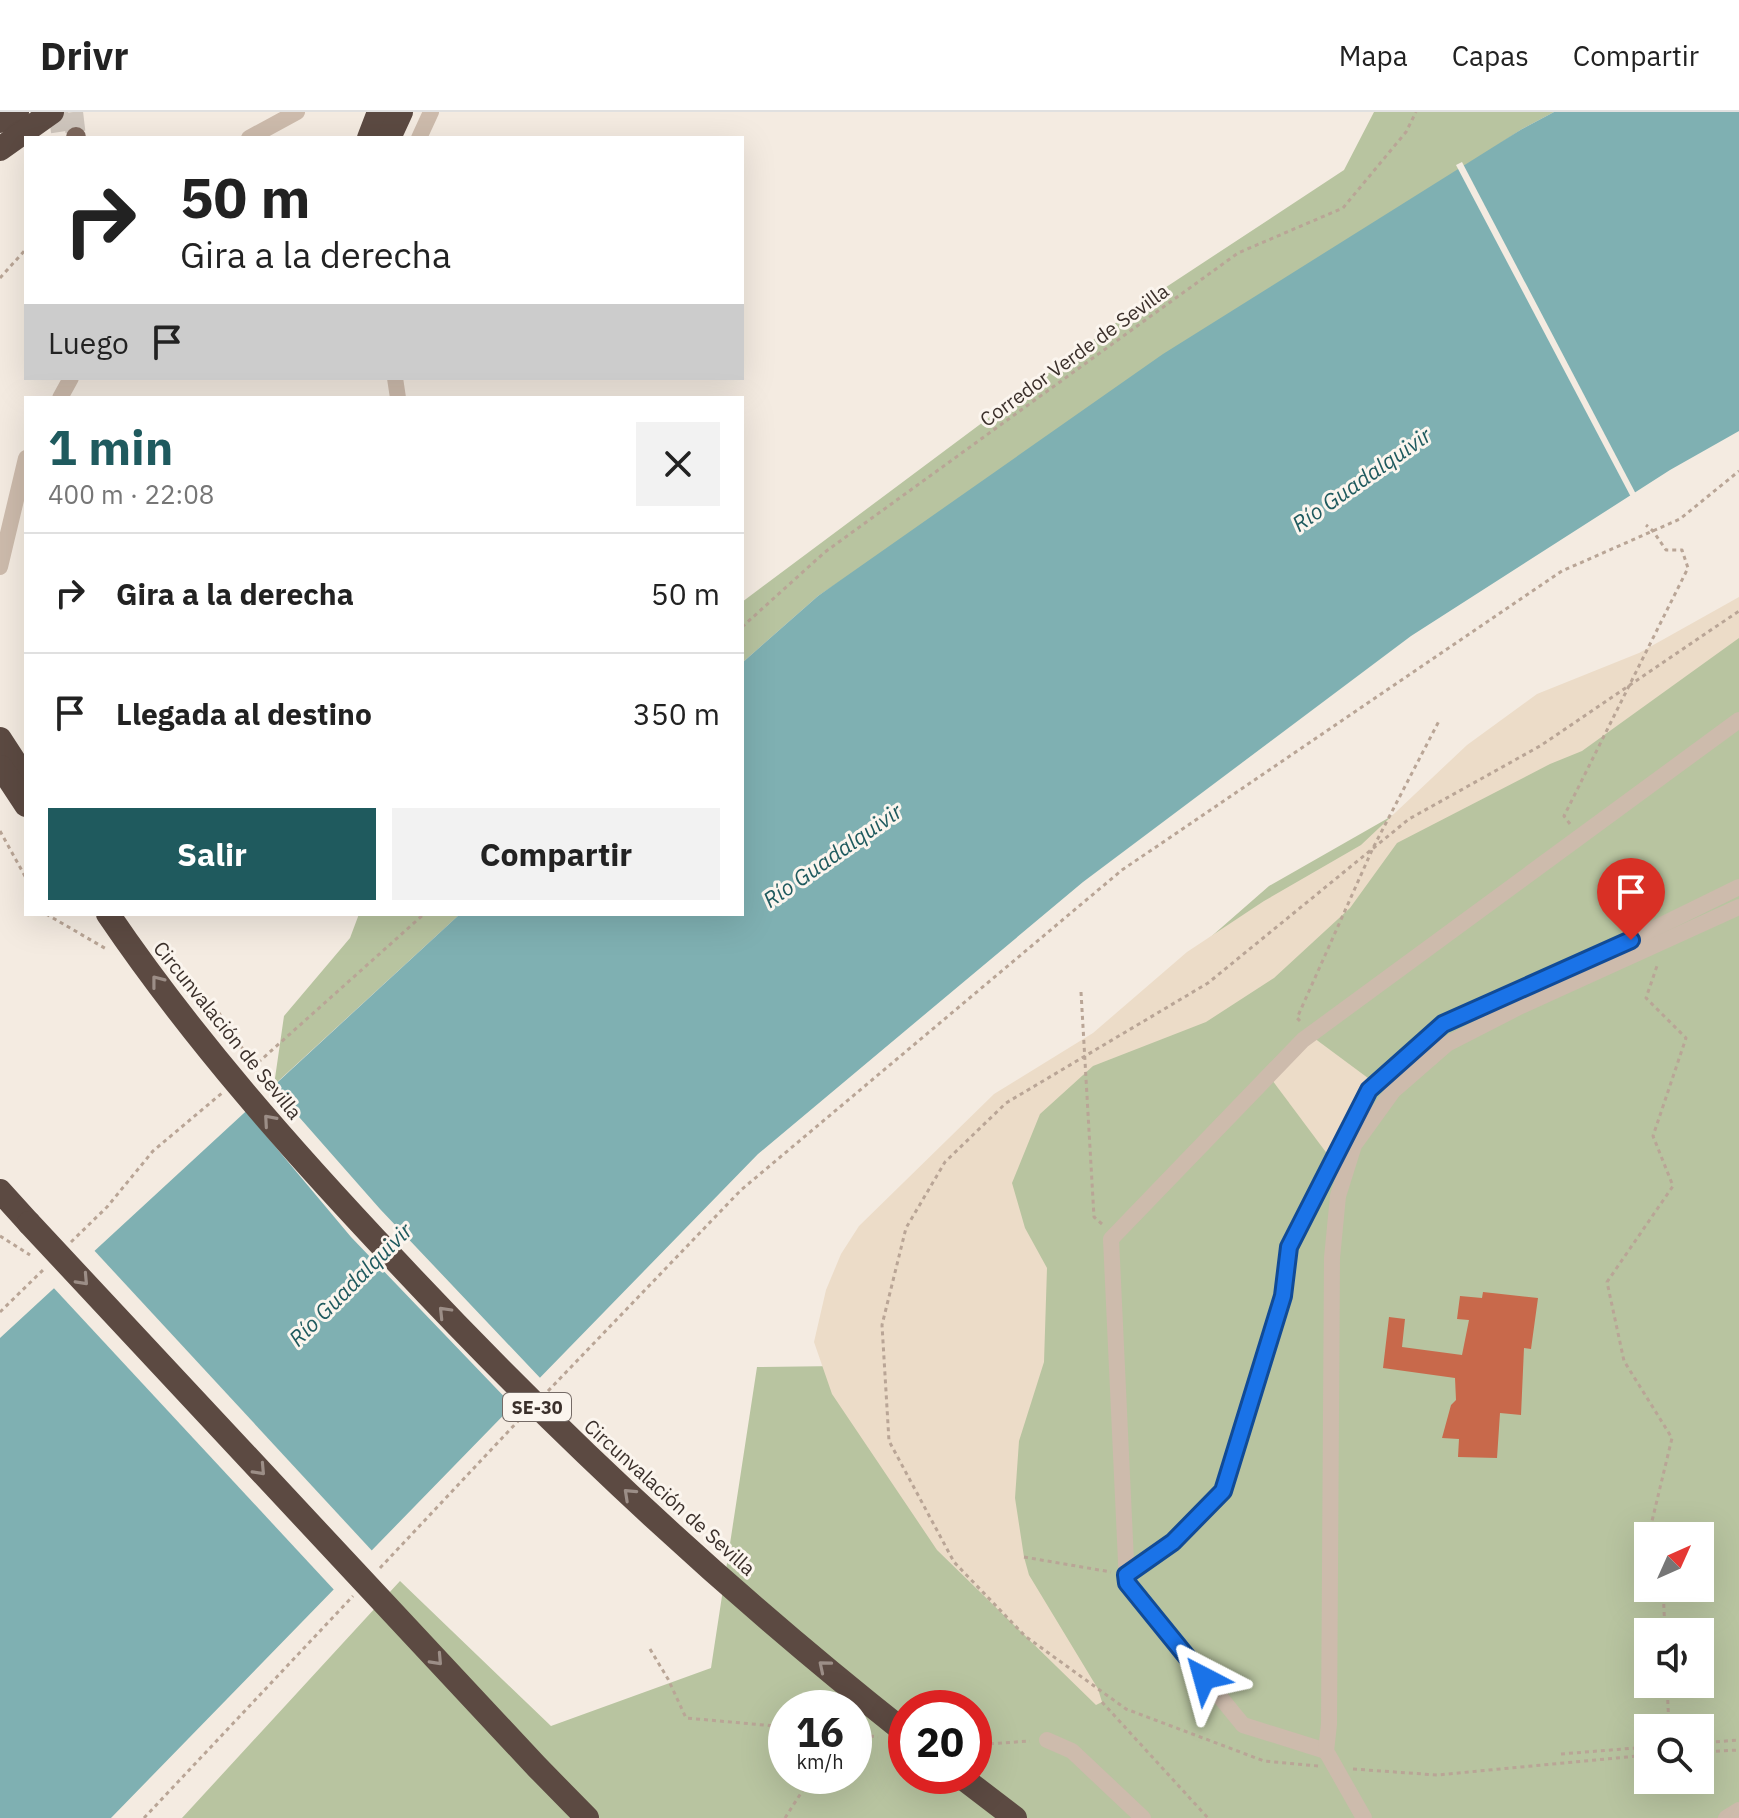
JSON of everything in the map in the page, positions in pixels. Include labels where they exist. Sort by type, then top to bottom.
[{"type":"highway","points":[[0,121],[17,112]]},
{"type":"highway","points":[[0,149],[52,112]]},
{"type":"highway","points":[[370,136],[379,112]]},
{"type":"highway","points":[[390,136],[401,112]]},
{"type":"highway","points":[[0,739],[24,776]]},
{"type":"highway","points":[[0,766],[24,802]]},
{"type":"highway","name":"Circunvalación de Sevilla","points":[[109,916],[149,971],[260,1109],[447,1316],[671,1534],[888,1718]]},
{"type":"highway","points":[[0,1191],[515,1745],[587,1818]]},
{"type":"highway","points":[[0,1208],[29,1223]]},
{"type":"highway","points":[[984,1794],[1015,1818]]},
{"type":"street","points":[[253,136],[297,112]]},
{"type":"street","points":[[420,136],[431,112]]},
{"type":"street","points":[[0,567],[24,466]]},
{"type":"street","points":[[1326,1751],[1243,1725],[1127,1583],[1111,1239],[1310,1035],[1739,720]]},
{"type":"street","points":[[1126,1575],[1173,1542],[1223,1491],[1283,1296],[1289,1247],[1369,1090],[1443,1024],[1631,940],[1739,887]]},
{"type":"street","points":[[1364,1818],[1326,1751],[1329,1708],[1332,1258],[1338,1196],[1354,1145],[1393,1091],[1447,1044],[1519,1007],[1739,907]]},
{"type":"street","points":[[1047,1740],[1072,1751],[1143,1818]]},
{"type":"street","points":[[1726,1818],[1739,1810]]},
{"type":"path","name":"Corredor Verde de Sevilla","points":[[744,625],[825,552],[1238,253],[1343,208],[1406,132],[1416,112]]},
{"type":"path","points":[[0,278],[24,251]]},
{"type":"path","points":[[547,1391],[741,1190],[1122,870],[1562,571],[1680,519],[1739,471]]},
{"type":"path","points":[[1579,837],[1564,816],[1688,568],[1682,550],[1666,550],[1646,525]]},
{"type":"path","points":[[1634,1756],[1437,1775],[1335,1768],[1264,1761],[1126,1709],[1025,1636],[954,1562],[889,1441],[882,1325],[906,1228],[945,1162],[1006,1103],[1208,983],[1409,819],[1540,746],[1739,611]]},
{"type":"path","points":[[1310,1035],[1297,1018],[1373,848],[1440,719]]},
{"type":"path","points":[[0,831],[24,874]]},
{"type":"path","points":[[243,1075],[422,916]]},
{"type":"path","points":[[1652,1522],[1672,1438],[1624,1361],[1607,1282],[1673,1186],[1653,1136],[1686,1038],[1646,998],[1666,940]]},
{"type":"path","points":[[1081,992],[1094,1217],[1114,1236]]},
{"type":"path","points":[[219,1013],[254,1066]]},
{"type":"path","points":[[67,1246],[107,1207],[153,1151],[232,1085]]},
{"type":"path","points":[[0,1236],[35,1258]]},
{"type":"path","points":[[0,1312],[47,1266]]},
{"type":"path","points":[[374,1574],[526,1414]]},
{"type":"path","points":[[1024,1557],[1126,1575]]},
{"type":"path","points":[[144,1818],[363,1586]]},
{"type":"path","points":[[650,1649],[686,1718],[768,1725]]},
{"type":"path","points":[[1102,1702],[1208,1818]]},
{"type":"path","points":[[992,1744],[1047,1740]]},
{"type":"path","points":[[1714,1742],[1739,1740]]},
{"type":"path","points":[[1561,1754],[1634,1748]]},
{"type":"path","points":[[1714,1751],[1739,1750]]},
{"type":"path","points":[[785,1818],[800,1794]]},
{"type":"green space","points":[[1374,112],[1554,112],[1522,129],[818,596],[744,661],[744,601],[1148,299],[1344,170]]},
{"type":"green space","points":[[1739,618],[1739,1815],[1730,1818],[182,1818],[400,1581],[551,1726],[711,1668],[757,1367],[839,1366],[886,1221],[1269,886]]},
{"type":"green space","points":[[358,916],[458,916],[274,1085],[284,1016],[350,938]]},
{"type":"shaded area","points":[[1739,597],[1739,638],[1582,751],[1550,764],[1397,843],[1350,908],[1274,978],[1206,1022],[1093,1066],[1040,1114],[1012,1183],[1025,1228],[1047,1268],[1044,1362],[1019,1441],[1015,1498],[1029,1575],[1098,1689],[1102,1702],[1096,1705],[937,1550],[832,1394],[814,1342],[826,1290],[841,1254],[859,1226],[994,1094],[1093,1033],[1187,952],[1264,901],[1361,845],[1467,745],[1537,694],[1639,653]]},
{"type":"shaded area","points":[[1310,1035],[1376,1084],[1334,1163],[1269,1076]]},
{"type":"water","name":"Río Guadalquivir","points":[[1554,112],[1739,112],[1739,431],[1670,470],[1411,636],[1083,882],[758,1154],[111,1818],[0,1818],[0,1338],[458,916],[744,916],[744,661],[818,596],[1163,354]]},
{"type":"pier","points":[[1462,162],[1637,496],[1632,499],[1456,165]]},
{"type":"pier","points":[[270,1084],[380,1209],[543,1381],[516,1409],[351,1237],[243,1108]]},
{"type":"pier","points":[[91,1247],[375,1554],[337,1593],[51,1285]]},
{"type":"building","points":[[1483,1292],[1538,1298],[1531,1349],[1524,1348],[1521,1415],[1500,1413],[1497,1458],[1458,1457],[1459,1439],[1442,1438],[1451,1405],[1456,1400],[1455,1378],[1383,1368],[1389,1317],[1405,1319],[1402,1347],[1462,1355],[1469,1320],[1457,1319],[1460,1296],[1482,1298]]},
{"type":"tunnel","points":[[58,112],[62,136]]},
{"type":"tunnel","points":[[73,112],[76,136]]},
{"type":"route","points":[[1204,1678],[1127,1583],[1126,1575],[1173,1542],[1223,1491],[1283,1296],[1289,1247],[1369,1090],[1443,1024],[1631,940]]}]
